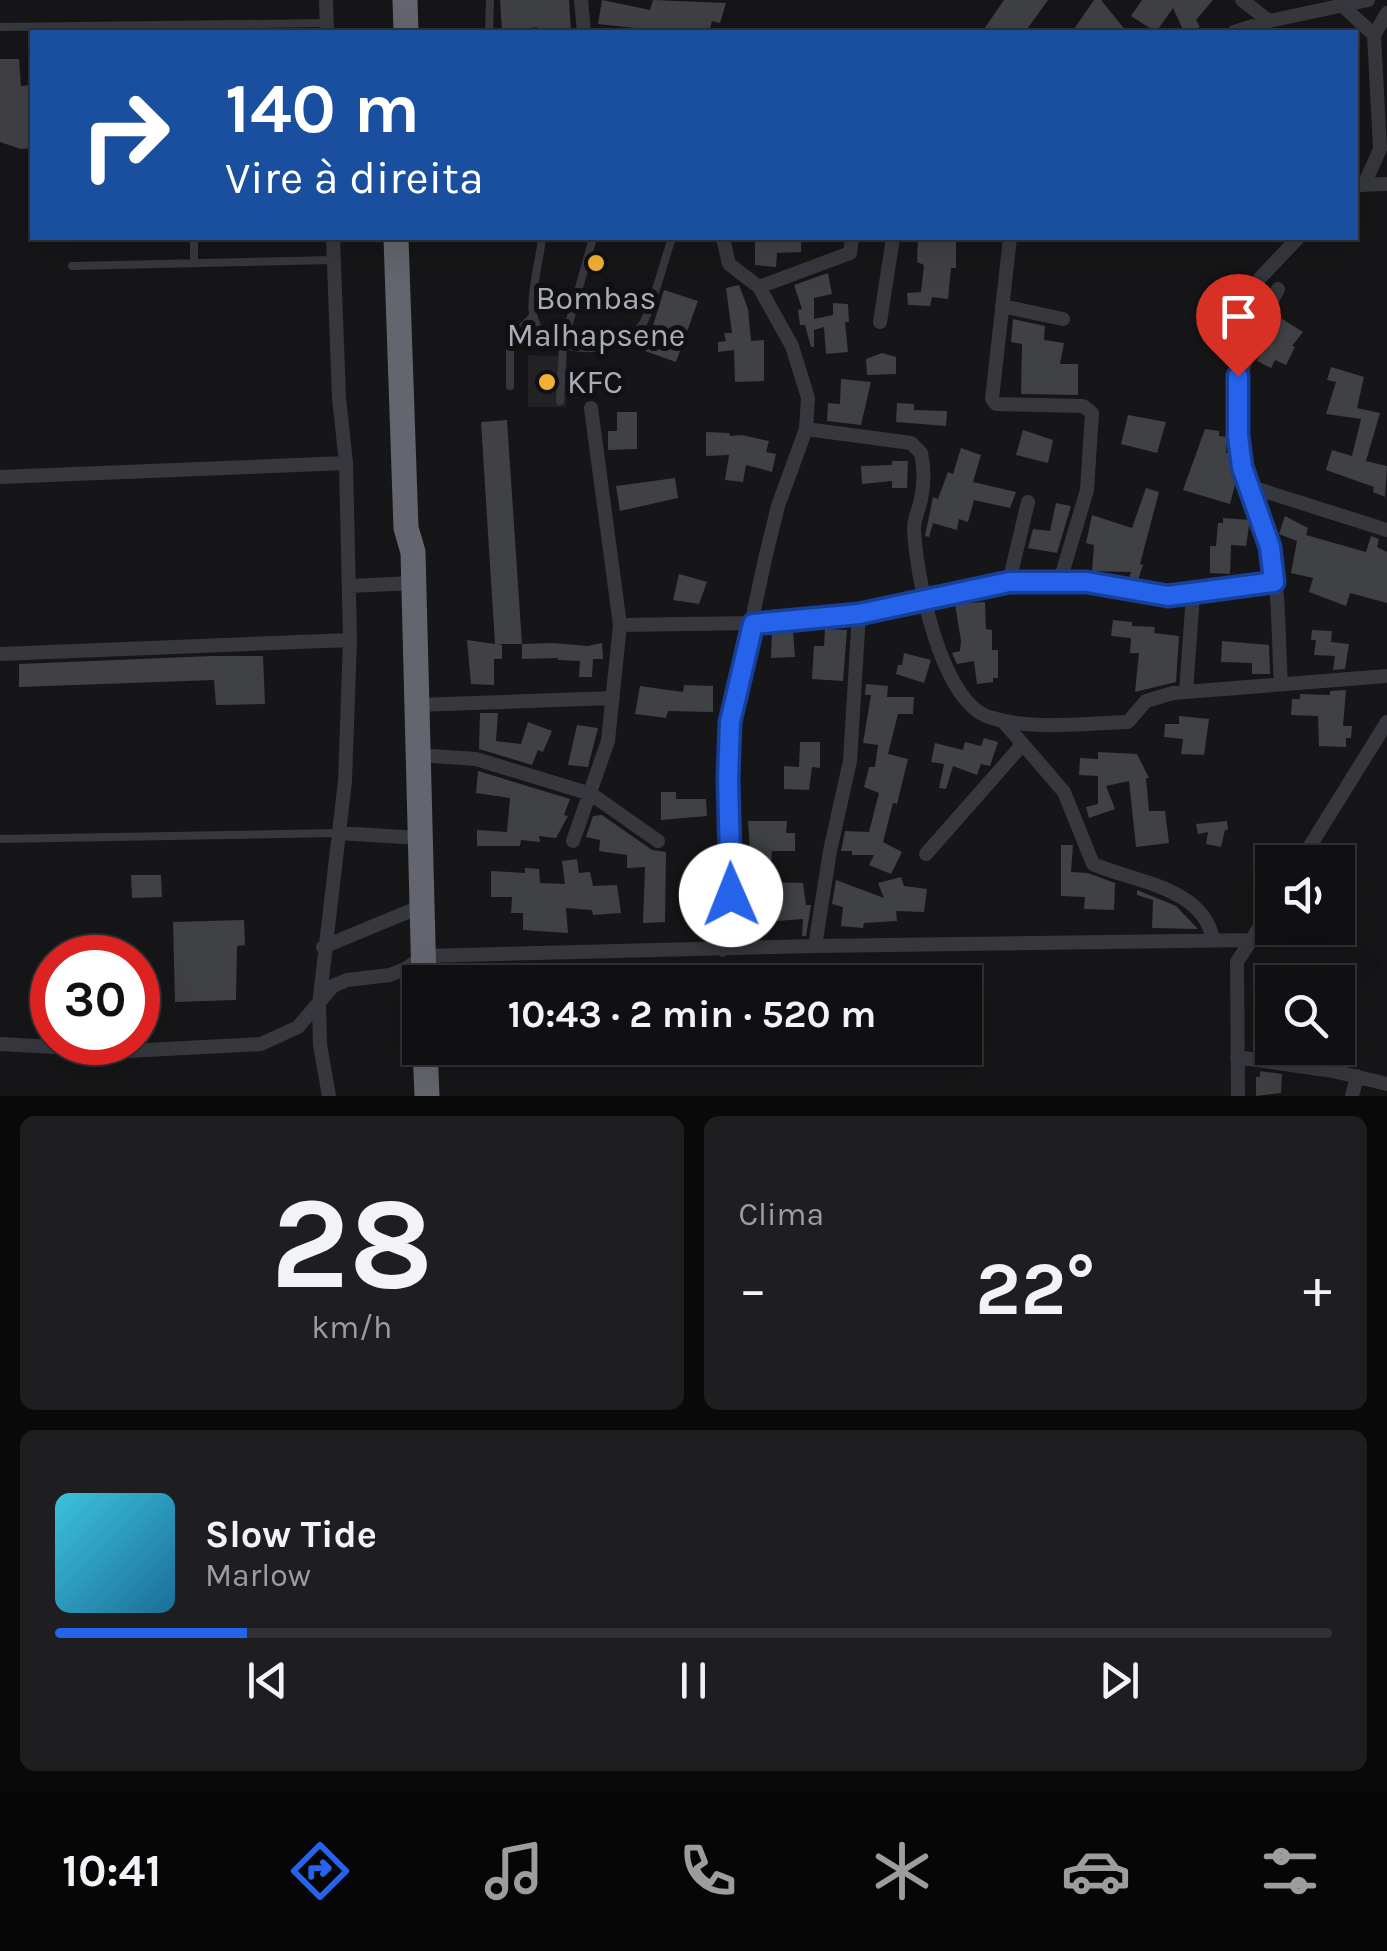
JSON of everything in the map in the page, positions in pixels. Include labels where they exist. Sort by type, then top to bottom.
[{"type":"highway","points":[[389,0],[390,30]]},
{"type":"highway","points":[[405,0],[406,30]]},
{"type":"highway","points":[[396,240],[406,528],[413,552],[423,965]]},
{"type":"highway","points":[[413,240],[421,526],[413,552]]},
{"type":"highway","points":[[426,1065],[427,1096]]},
{"type":"street","points":[[326,0],[327,28]]},
{"type":"street","points":[[581,0],[584,30]]},
{"type":"street","points":[[1242,0],[1270,21]]},
{"type":"street","points":[[1241,30],[1368,0]]},
{"type":"street","points":[[1344,7],[1374,35]]},
{"type":"street","points":[[1360,185],[1384,154],[1374,35],[1387,12]]},
{"type":"street","points":[[1360,185],[1387,184]]},
{"type":"street","points":[[329,1096],[318,1005],[346,781],[350,640],[346,463],[339,398],[333,240]]},
{"type":"street","points":[[723,240],[729,264],[759,286],[792,346],[808,398],[806,429],[778,506],[730,722],[731,895],[723,950]]},
{"type":"street","points":[[759,286],[850,253],[852,240]]},
{"type":"street","points":[[880,322],[893,240]]},
{"type":"street","points":[[1010,240],[993,402],[1083,406],[1092,413],[1087,490],[1060,581]]},
{"type":"street","points":[[1260,278],[1296,240]]},
{"type":"street","points":[[1278,288],[1255,330],[1238,376],[1238,436],[1242,467],[1270,547],[1281,684]]},
{"type":"street","points":[[1002,306],[1063,319]]},
{"type":"street","points":[[574,841],[608,741],[620,626],[591,408]]},
{"type":"street","points":[[806,429],[910,443],[921,453],[921,500],[914,532],[927,599],[939,649],[958,692],[984,716],[1036,724],[1128,722],[1146,701],[1186,692],[1387,676]]},
{"type":"street","points":[[0,477],[346,463]]},
{"type":"street","points":[[1251,486],[1387,530]]},
{"type":"street","points":[[1009,582],[1028,502]]},
{"type":"street","points":[[620,626],[753,624],[859,614],[1009,582],[1087,582],[1168,596],[1274,582]]},
{"type":"street","points":[[348,586],[414,583]]},
{"type":"street","points":[[1186,692],[1193,594]]},
{"type":"street","points":[[815,946],[830,851],[850,762],[859,614]]},
{"type":"street","points":[[0,654],[350,640]]},
{"type":"street","points":[[417,705],[613,698]]},
{"type":"street","points":[[1002,720],[1064,792],[1093,864],[1162,887],[1204,913],[1213,940]]},
{"type":"street","points":[[1311,845],[1387,722]]},
{"type":"street","points":[[926,854],[1022,745]]},
{"type":"street","points":[[418,756],[476,759],[591,794],[658,841]]},
{"type":"street","points":[[338,833],[420,838]]},
{"type":"street","points":[[324,946],[422,906]]},
{"type":"street","points":[[1238,1096],[1237,962],[1255,935]]},
{"type":"street","points":[[0,1044],[128,1051],[261,1044],[298,1027],[334,986],[347,980],[390,975],[423,956],[1252,940]]},
{"type":"street","points":[[1237,1058],[1387,1084]]},
{"type":"street","points":[[1352,1096],[1357,1076]]},
{"type":"lane","points":[[490,0],[490,30]]},
{"type":"lane","points":[[0,27],[327,28]]},
{"type":"lane","points":[[194,240],[194,264]]},
{"type":"lane","points":[[510,386],[510,340],[533,316],[542,240]]},
{"type":"lane","points":[[560,400],[563,345],[592,240]]},
{"type":"lane","points":[[533,316],[543,331],[563,345],[583,350],[607,347],[627,338],[642,325],[671,240]]},
{"type":"lane","points":[[72,266],[334,260]]},
{"type":"lane","points":[[0,839],[338,833]]},
{"type":"shaded area","name":"KFC","points":[[528,355],[567,357],[566,407],[528,407]]},
{"type":"building","points":[[500,0],[569,0],[571,30],[502,30]]},
{"type":"building","points":[[602,0],[650,10],[653,0],[726,3],[720,23],[712,21],[710,30],[644,30],[598,24]]},
{"type":"building","points":[[1004,0],[1048,0],[1026,30],[983,30]]},
{"type":"building","points":[[1094,0],[1101,0],[1125,30],[1073,30]]},
{"type":"building","points":[[1142,0],[1213,0],[1196,20],[1200,27],[1192,30],[1183,30],[1173,8],[1157,30],[1131,16]]},
{"type":"building","points":[[0,59],[19,59],[21,86],[30,85],[30,148],[0,142]]},
{"type":"building","points":[[755,240],[801,240],[801,252],[777,253],[776,267],[755,265]]},
{"type":"building","points":[[918,240],[956,240],[956,268],[951,268],[948,299],[932,297],[930,306],[908,305],[907,293],[921,292],[924,265],[917,262]]},
{"type":"building","points":[[828,273],[832,294],[814,298],[814,319],[833,315],[833,303],[848,304],[848,352],[826,354],[824,327],[814,330],[811,347],[805,325],[800,325],[798,310],[802,309],[794,285]]},
{"type":"building","points":[[739,285],[748,309],[751,341],[764,340],[764,381],[735,382],[734,350],[718,352],[718,342],[726,341],[724,333],[732,333],[726,288]]},
{"type":"building","points":[[664,290],[698,301],[676,362],[645,351]]},
{"type":"building","points":[[1276,315],[1303,332],[1292,346],[1295,347],[1286,365],[1275,360],[1271,368],[1257,361]]},
{"type":"building","points":[[1013,319],[1045,326],[1044,340],[1064,343],[1060,364],[1078,364],[1078,395],[1021,394],[1022,344],[1011,342]]},
{"type":"building","points":[[882,353],[896,357],[896,374],[867,375],[866,359]]},
{"type":"building","points":[[1331,367],[1364,377],[1357,408],[1380,413],[1366,461],[1387,466],[1385,497],[1373,492],[1374,487],[1326,470],[1332,450],[1352,456],[1361,419],[1326,414],[1336,382],[1327,380]]},
{"type":"building","points":[[841,379],[871,382],[861,425],[827,421],[828,403],[840,404]]},
{"type":"building","points":[[897,403],[914,404],[914,410],[947,411],[946,426],[896,422]]},
{"type":"building","points":[[617,412],[637,412],[637,449],[608,450],[608,431],[617,431]]},
{"type":"building","points":[[1128,415],[1166,422],[1157,453],[1121,444]]},
{"type":"building","points":[[507,420],[522,644],[499,644],[502,659],[494,659],[494,685],[471,684],[467,640],[495,644],[481,422]]},
{"type":"building","points":[[1205,429],[1227,437],[1226,453],[1236,481],[1230,504],[1183,490]]},
{"type":"building","points":[[1023,430],[1053,440],[1048,463],[1016,455]]},
{"type":"building","points":[[706,432],[769,441],[766,452],[776,454],[772,472],[746,465],[743,482],[725,480],[729,455],[706,456]]},
{"type":"building","points":[[961,448],[981,455],[973,482],[1016,492],[1010,508],[974,500],[968,522],[959,519],[957,530],[933,523],[929,537],[925,536],[933,497],[938,499],[948,472],[953,474]]},
{"type":"building","points":[[892,461],[908,461],[907,488],[892,488],[892,481],[862,484],[861,466],[892,465]]},
{"type":"building","points":[[675,478],[678,498],[620,511],[616,486]]},
{"type":"building","points":[[1146,488],[1159,492],[1138,580],[1129,579],[1131,572],[1092,571],[1094,545],[1086,543],[1092,515],[1132,528]]},
{"type":"building","points":[[1056,503],[1071,506],[1057,553],[1028,548],[1033,529],[1050,531]]},
{"type":"building","points":[[1285,516],[1308,528],[1306,535],[1366,552],[1371,536],[1379,539],[1377,547],[1387,552],[1387,603],[1350,593],[1346,606],[1309,592],[1313,578],[1291,573],[1297,541],[1279,534]]},
{"type":"building","points":[[1223,518],[1250,520],[1246,546],[1231,545],[1230,574],[1210,573],[1210,546],[1216,546],[1218,523],[1223,523]]},
{"type":"building","points":[[679,574],[707,582],[699,604],[673,600]]},
{"type":"building","points":[[985,602],[986,629],[992,630],[992,650],[998,650],[998,678],[977,684],[974,661],[957,664],[952,653],[960,651],[961,641],[955,604]]},
{"type":"building","points":[[1113,620],[1155,627],[1154,633],[1179,636],[1176,682],[1135,692],[1139,653],[1130,653],[1131,638],[1111,636]]},
{"type":"building","points":[[825,629],[847,630],[843,681],[812,679],[814,646],[824,646]]},
{"type":"building","points":[[1312,630],[1332,631],[1331,642],[1349,644],[1345,669],[1333,670],[1335,656],[1314,655],[1316,640],[1311,640]]},
{"type":"building","points":[[793,631],[795,657],[771,658],[772,632]]},
{"type":"building","points":[[1222,641],[1269,645],[1270,674],[1252,674],[1252,663],[1221,662]]},
{"type":"building","points":[[602,643],[603,659],[593,659],[592,677],[579,677],[580,661],[522,659],[522,644]]},
{"type":"building","points":[[904,653],[931,660],[924,683],[896,674]]},
{"type":"building","points":[[263,656],[265,704],[216,705],[214,680],[19,687],[19,664]]},
{"type":"building","points":[[866,684],[888,686],[887,697],[914,697],[913,714],[898,714],[888,754],[908,759],[883,842],[902,852],[891,874],[869,865],[874,855],[841,851],[845,831],[869,832],[879,793],[864,787],[869,767],[875,767],[878,745],[863,743],[871,695],[865,695]]},
{"type":"building","points":[[684,685],[713,686],[713,712],[668,711],[666,718],[635,714],[640,686],[683,692]]},
{"type":"building","points":[[1346,690],[1343,726],[1352,726],[1351,738],[1346,738],[1346,747],[1319,746],[1318,716],[1291,715],[1292,699],[1300,699],[1300,694],[1330,695],[1330,691]]},
{"type":"building","points":[[480,713],[498,713],[496,741],[521,744],[528,722],[552,731],[532,765],[479,749]]},
{"type":"building","points":[[1179,716],[1209,719],[1204,755],[1181,754],[1183,739],[1164,737],[1165,724],[1179,724]]},
{"type":"building","points":[[577,725],[598,728],[588,767],[568,765]]},
{"type":"building","points":[[984,738],[998,742],[990,766],[981,764],[977,775],[953,766],[946,789],[939,788],[944,764],[931,762],[935,743],[963,750],[965,742],[981,746]]},
{"type":"building","points":[[800,742],[820,742],[820,768],[812,767],[809,790],[784,789],[784,766],[799,767]]},
{"type":"building","points":[[1098,752],[1137,754],[1149,778],[1149,811],[1165,811],[1169,843],[1136,847],[1129,781],[1106,786],[1115,809],[1089,818],[1086,807],[1098,804],[1098,776],[1079,775],[1080,758],[1098,759]]},
{"type":"building","points":[[478,771],[570,799],[564,815],[568,816],[556,838],[539,836],[540,842],[521,840],[520,846],[477,846],[477,830],[507,832],[510,798],[476,793]]},
{"type":"building","points":[[661,792],[676,792],[676,799],[706,799],[707,816],[661,820]]},
{"type":"building","points":[[602,815],[652,850],[666,852],[665,922],[643,923],[645,867],[627,868],[627,855],[599,851],[600,840],[586,837],[593,816]]},
{"type":"building","points":[[748,821],[787,821],[786,833],[795,833],[795,851],[772,851],[771,863],[751,864]]},
{"type":"building","points":[[1227,821],[1221,847],[1206,844],[1208,832],[1198,834],[1196,824]]},
{"type":"building","points":[[1061,845],[1073,845],[1071,872],[1088,873],[1115,883],[1114,910],[1084,909],[1085,897],[1061,896]]},
{"type":"building","points":[[577,859],[579,873],[590,872],[593,886],[617,885],[621,913],[593,915],[592,910],[566,908],[568,933],[523,930],[523,913],[511,913],[512,897],[491,897],[491,871],[525,873],[525,868],[539,869],[540,883],[565,884],[562,861]]},
{"type":"building","points":[[131,875],[161,875],[162,897],[132,898]]},
{"type":"building","points":[[901,877],[904,886],[927,889],[924,912],[896,911],[897,921],[864,923],[863,928],[841,926],[843,907],[832,904],[836,880],[884,898],[878,883]]},
{"type":"building","points":[[765,882],[803,883],[806,905],[811,905],[806,936],[802,936],[803,919],[777,921],[778,906],[773,906],[773,896],[766,897]]},
{"type":"building","points":[[1137,890],[1176,906],[1198,929],[1152,928],[1153,900],[1137,895]]},
{"type":"building","points":[[244,920],[245,945],[237,946],[236,1000],[175,1002],[173,922]]},
{"type":"building","points":[[1260,1071],[1282,1074],[1281,1093],[1256,1096],[1256,1077],[1260,1077]]},
{"type":"place","name":"Bombas Malhapsene","points":[[596,263]]},
{"type":"place","name":"KFC","points":[[547,382]]},
{"type":"route","points":[[731,895],[730,722],[753,624],[859,614],[1009,582],[1087,582],[1168,596],[1274,582],[1270,547],[1242,467],[1238,376]]}]
